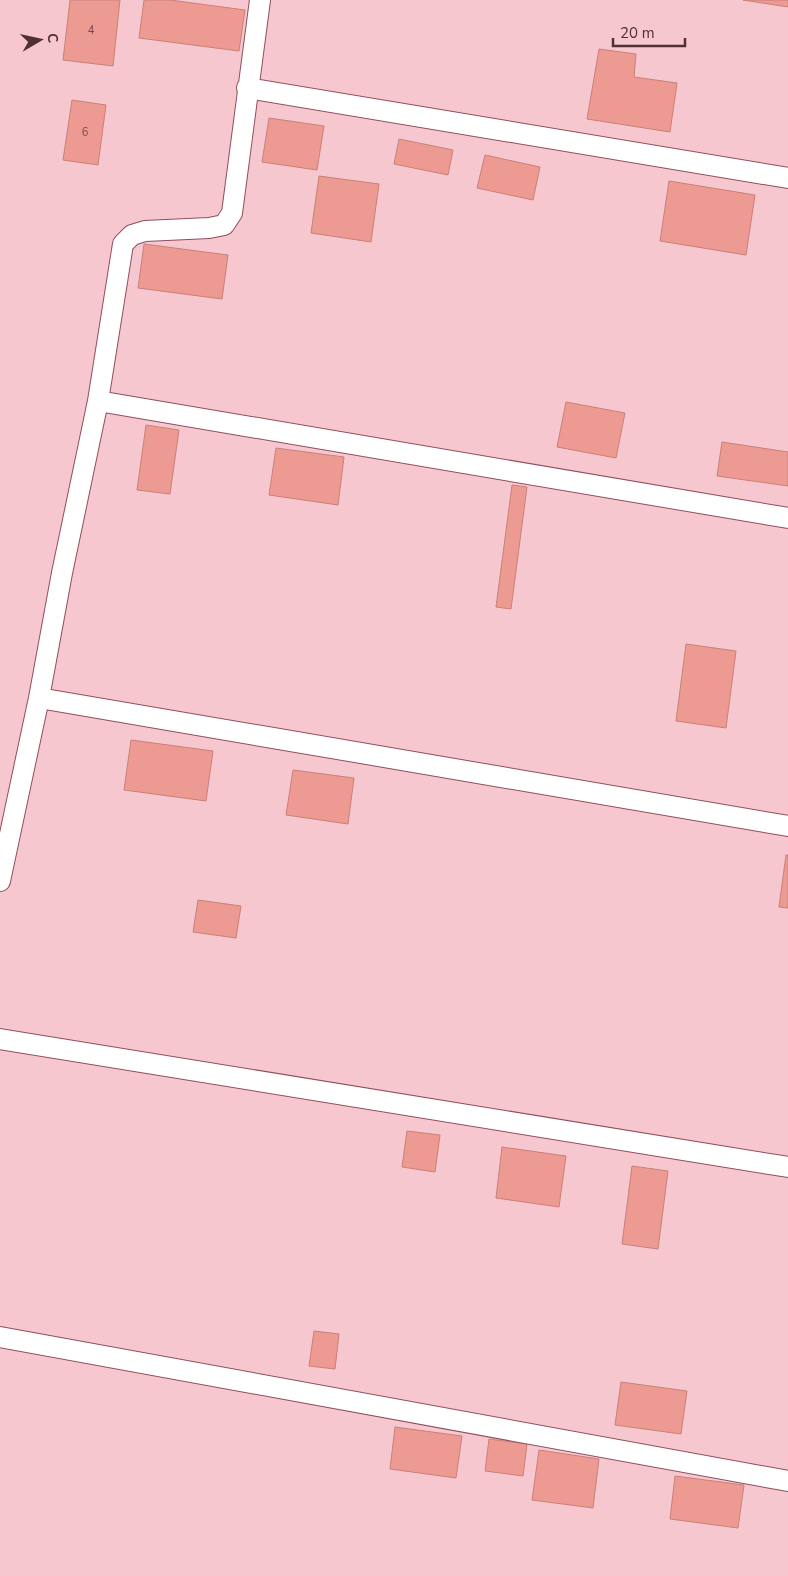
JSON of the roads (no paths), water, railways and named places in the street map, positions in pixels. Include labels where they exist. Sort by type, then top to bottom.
[{"type":"street","points":[[0,881],[40,698],[62,573],[98,401],[123,244],[132,235],[145,231],[209,228],[224,225],[232,213],[260,0]]},
{"type":"street","points":[[247,88],[788,178]]},
{"type":"street","points":[[98,401],[788,518]]},
{"type":"street","points":[[40,698],[788,826]]},
{"type":"street","points":[[0,1038],[788,1167]]},
{"type":"street","points":[[0,1337],[788,1480]]}]
